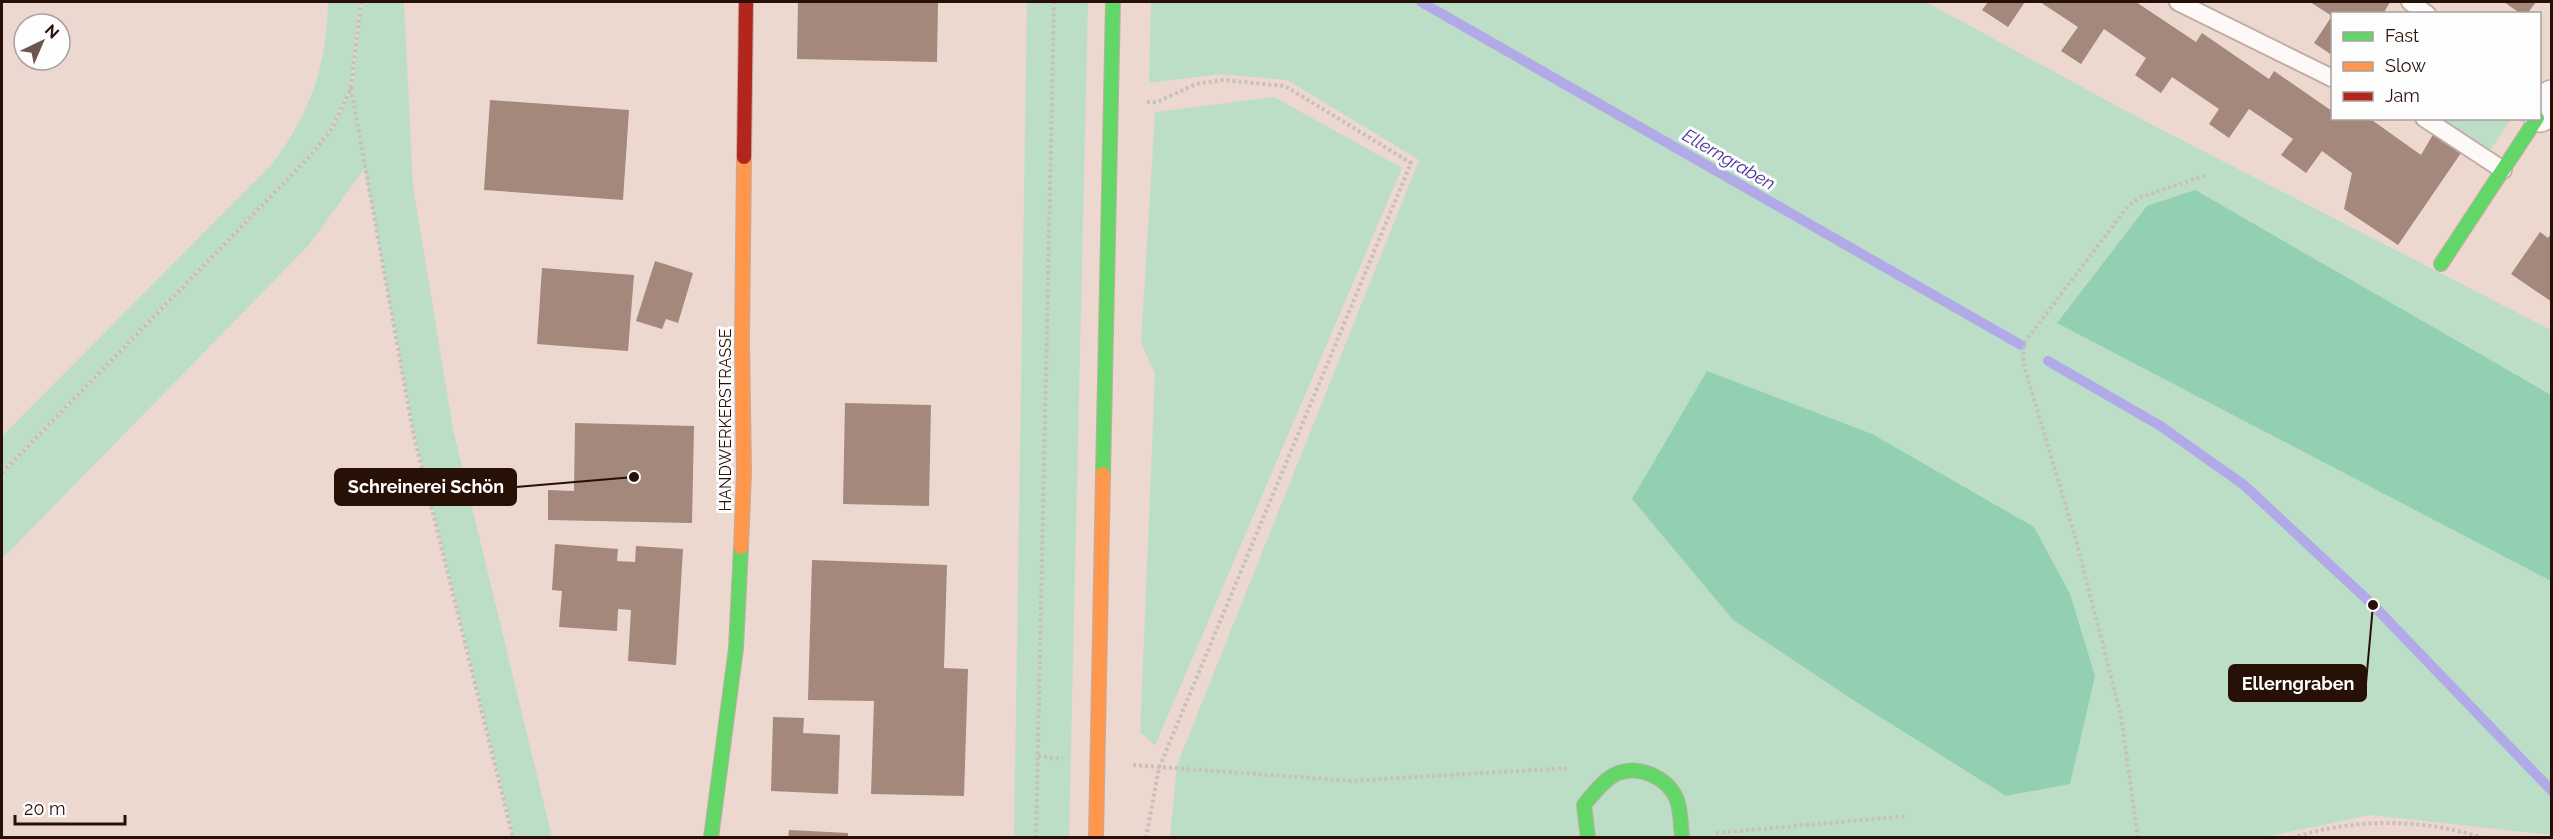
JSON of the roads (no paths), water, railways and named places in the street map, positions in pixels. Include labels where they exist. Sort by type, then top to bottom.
[{"type":"street","name":"HANDWERKERSTRASSE","points":[[711,837],[736,648],[744,472],[741,341],[746,2]]},
{"type":"street","points":[[1096,837],[1113,2]]},
{"type":"street","points":[[2541,113],[2551,98]]},
{"type":"street","points":[[2441,264],[2536,120]]},
{"type":"street","points":[[1588,837],[1584,805],[1600,785],[1617,773],[1639,770],[1663,780],[1677,799],[1682,837]]},
{"type":"lane","points":[[2178,2],[2331,78]]},
{"type":"lane","points":[[2427,120],[2503,170]]},
{"type":"waterway","name":"Ellerngraben","points":[[1421,2],[2021,345]]},
{"type":"waterway","name":"Ellerngraben","points":[[2048,361],[2159,425],[2244,485],[2373,605],[2552,791]]},
{"type":"place","name":"Schreinerei Schön","points":[[634,477]]},
{"type":"place","name":"Ellerngraben","points":[[2373,605]]}]
